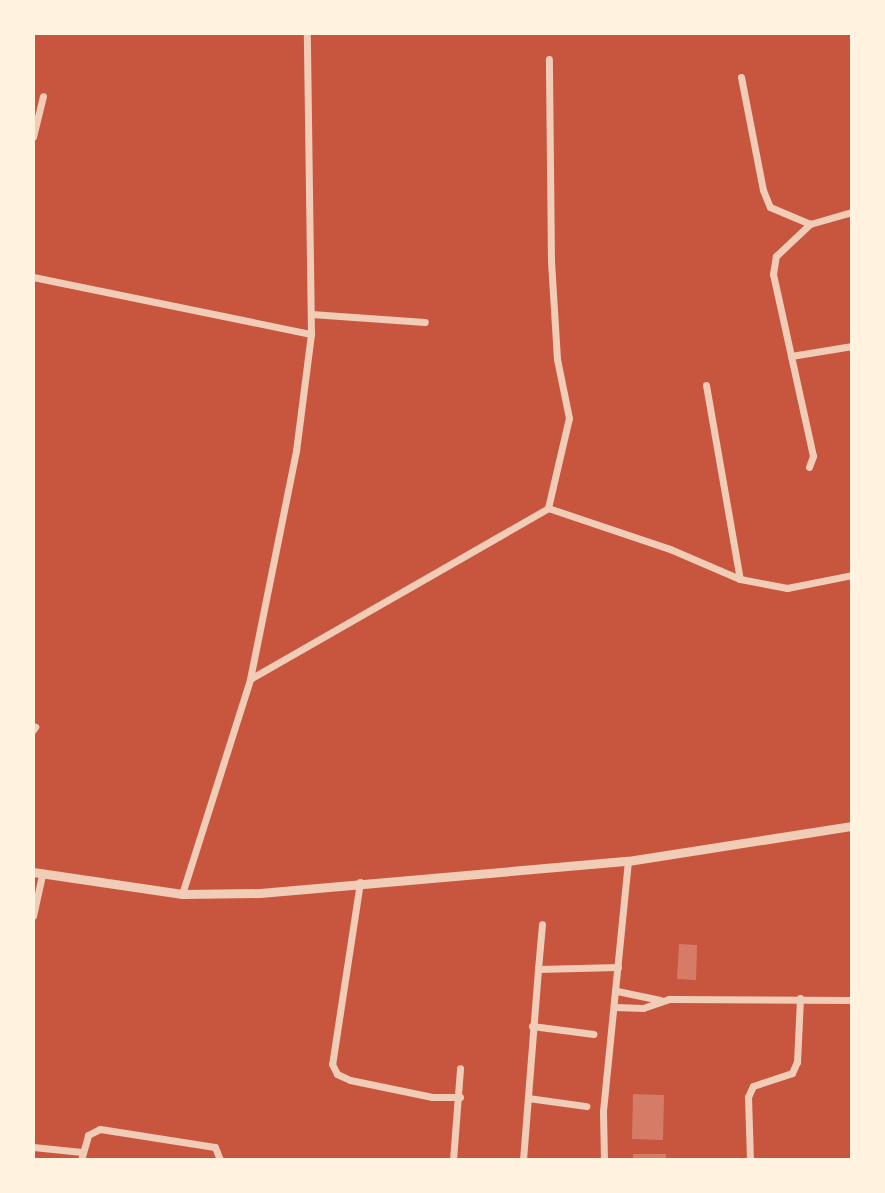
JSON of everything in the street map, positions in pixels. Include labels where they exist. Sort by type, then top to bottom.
[{"type":"street","points":[[182,894],[250,679],[296,451],[311,334],[307,33]]},
{"type":"street","points":[[250,679],[548,509],[569,418],[554,312],[549,59]]},
{"type":"street","points":[[741,77],[763,190],[770,207],[810,223]]},
{"type":"street","points":[[33,137],[43,96]]},
{"type":"street","points":[[808,467],[813,456],[773,274],[776,256],[810,223],[852,212]]},
{"type":"street","points":[[33,277],[311,334]]},
{"type":"street","points":[[311,314],[425,322]]},
{"type":"street","points":[[790,356],[852,346]]},
{"type":"street","points":[[706,385],[740,579]]},
{"type":"street","points":[[548,509],[659,545],[740,579],[787,588],[852,575]]},
{"type":"street","points":[[33,916],[37,873],[182,894],[260,893],[628,860],[852,827]]},
{"type":"street","points":[[604,1160],[603,1111],[628,860]]},
{"type":"street","points":[[360,882],[331,1064],[337,1074],[349,1080],[432,1097],[460,1097]]},
{"type":"street","points":[[523,1160],[542,924]]},
{"type":"street","points":[[538,969],[618,967]]},
{"type":"street","points":[[617,991],[661,1000],[852,1000]]},
{"type":"street","points":[[750,1160],[748,1097],[753,1086],[792,1073],[801,1045],[800,998]]},
{"type":"street","points":[[615,1007],[643,1008],[661,1000]]},
{"type":"street","points":[[532,1026],[593,1034]]},
{"type":"street","points":[[453,1160],[460,1097],[460,1068]]},
{"type":"street","points":[[528,1098],[586,1106]]},
{"type":"street","points":[[33,1147],[82,1156],[88,1135],[100,1129],[215,1147],[220,1160]]},
{"type":"building","points":[[679,944],[697,945],[696,980],[677,979]]},
{"type":"building","points":[[633,1094],[664,1095],[663,1140],[632,1139]]},
{"type":"building","points":[[633,1154],[666,1154],[666,1160],[633,1160]]}]
